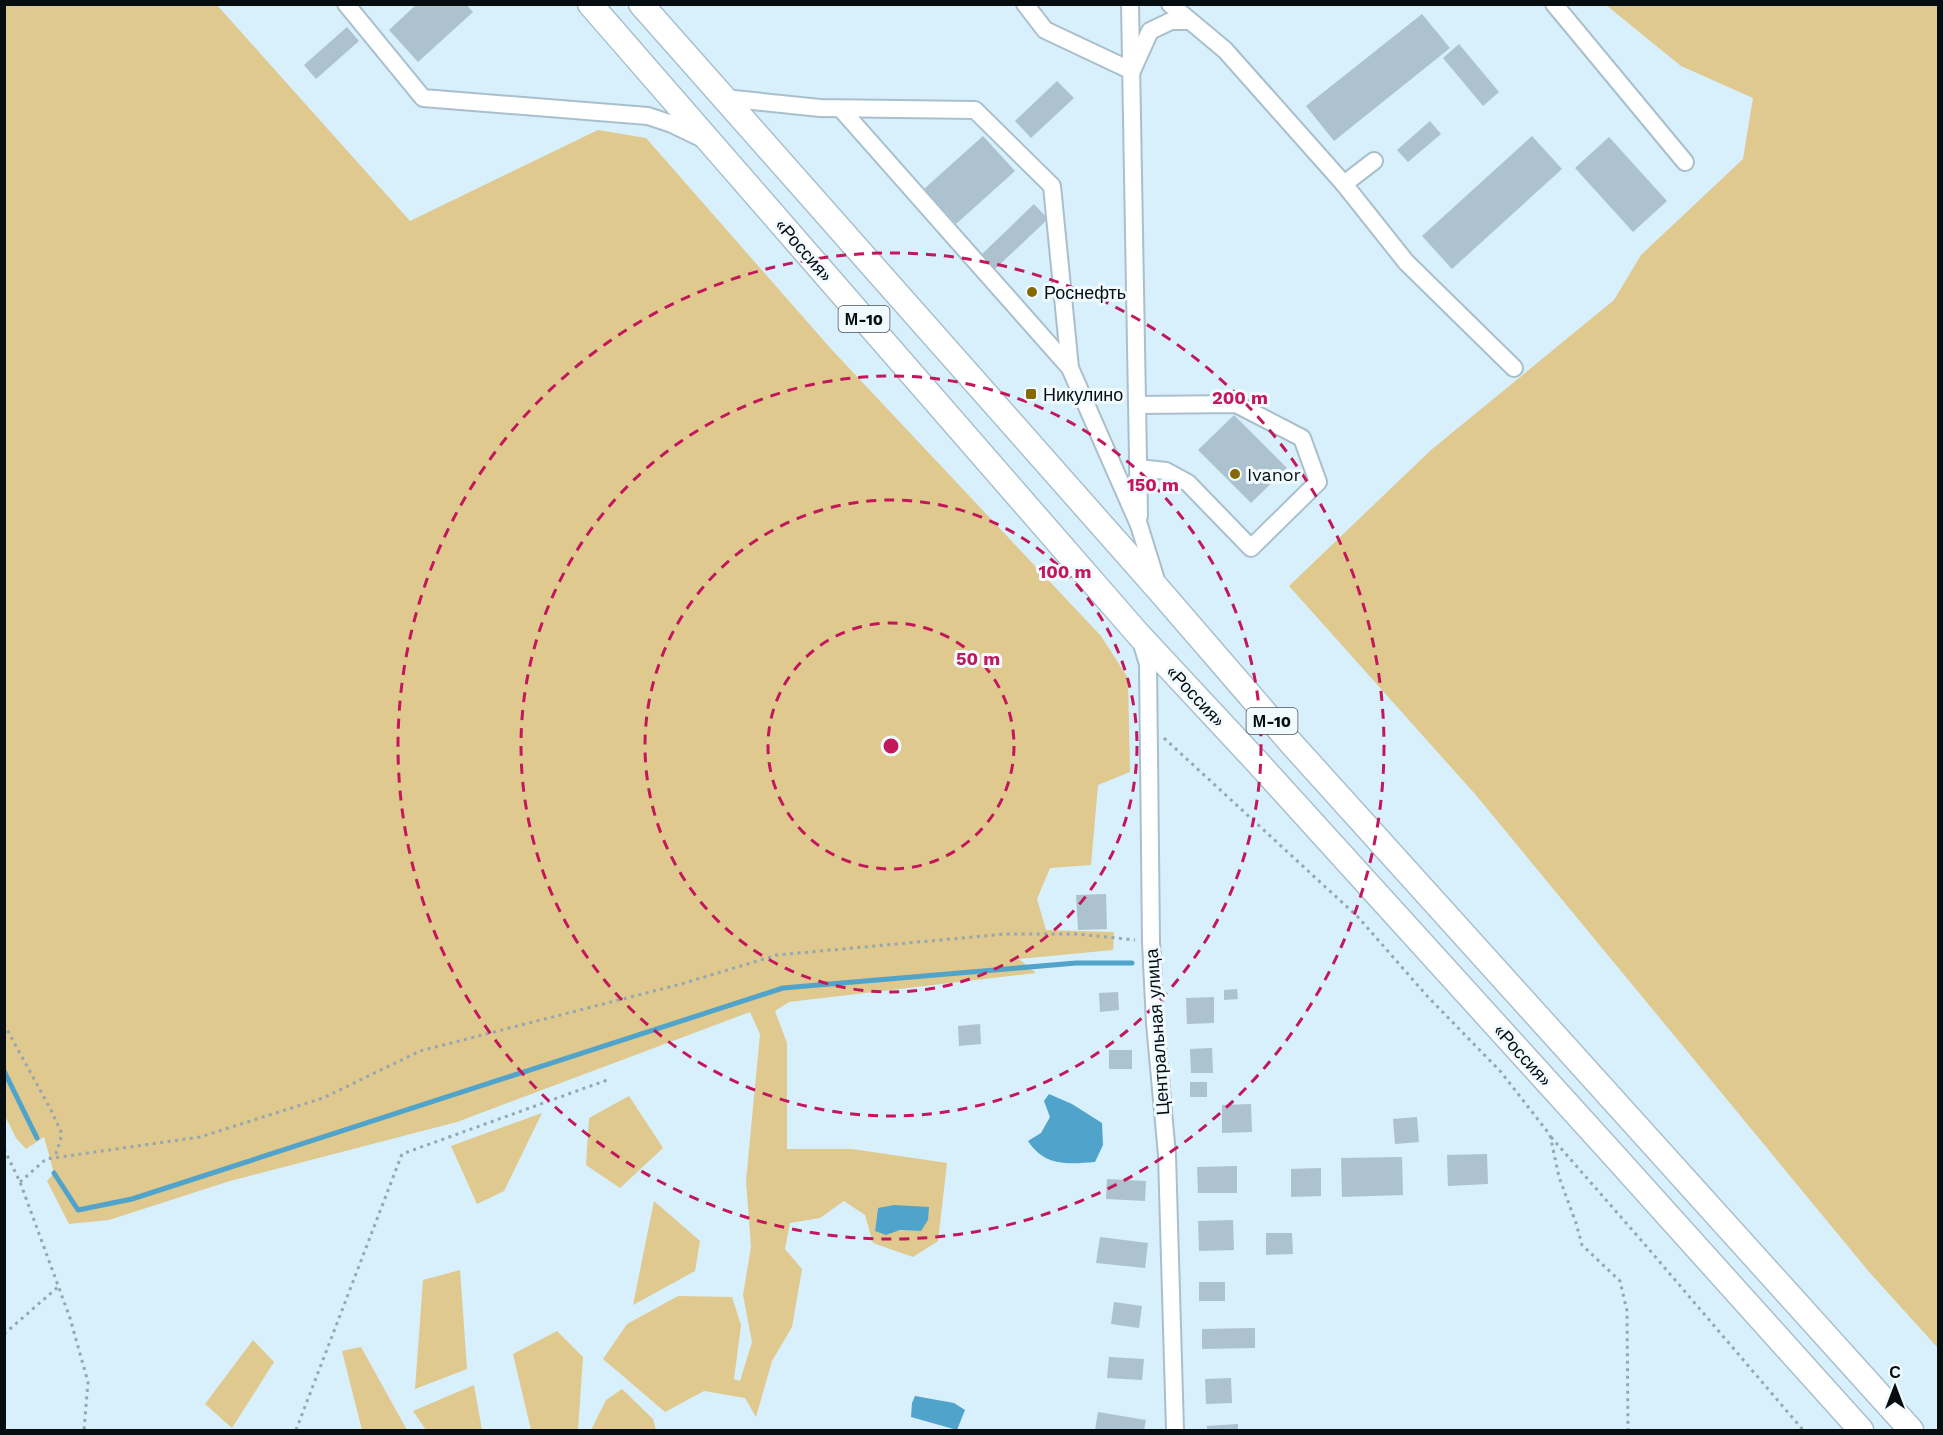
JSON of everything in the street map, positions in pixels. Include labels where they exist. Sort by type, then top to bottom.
[{"type":"highway","name":"«Россия»","points":[[590,4],[1138,634],[1267,773],[1861,1431]]},
{"type":"highway","name":"«Россия»","points":[[641,4],[1291,742],[1911,1431]]},
{"type":"street","points":[[346,4],[423,98],[648,117],[672,124],[712,144]]},
{"type":"street","points":[[1025,4],[1045,30],[1132,71]]},
{"type":"street","points":[[1130,4],[1139,525]]},
{"type":"street","points":[[1170,4],[1226,50],[1344,184],[1406,262],[1514,368]]},
{"type":"street","points":[[1554,4],[1685,162]]},
{"type":"street","points":[[1132,71],[1150,31],[1171,21],[1190,21]]},
{"type":"street","points":[[724,98],[820,108],[975,110],[1052,186],[1070,368]]},
{"type":"street","points":[[841,109],[1070,368],[1139,525],[1159,590]]},
{"type":"street","points":[[1344,184],[1374,161]]},
{"type":"street","points":[[1137,405],[1236,404],[1302,438],[1318,482],[1251,548],[1188,483],[1166,471],[1138,468]]},
{"type":"street","name":"Центральная улица","points":[[1138,634],[1148,664],[1151,942],[1155,1023],[1167,1155],[1175,1431]]},
{"type":"path","points":[[1148,723],[1358,917],[1428,997],[1501,1072],[1550,1135],[1803,1431]]},
{"type":"path","points":[[20,1182],[46,1159],[200,1137],[322,1098],[420,1051],[681,984],[777,955],[1005,934],[1078,934],[1151,942]]},
{"type":"path","points":[[4,1024],[62,1134],[55,1157]]},
{"type":"path","points":[[296,1431],[402,1154],[610,1079]]},
{"type":"path","points":[[1550,1135],[1559,1177],[1582,1245],[1620,1281],[1627,1311],[1628,1431]]},
{"type":"path","points":[[4,1149],[20,1182],[58,1287],[88,1382],[84,1431]]},
{"type":"path","points":[[4,1334],[58,1287]]},
{"type":"shaded area","points":[[5,5],[217,5],[410,221],[598,130],[646,138],[832,350],[1101,636],[1128,678],[1130,772],[1098,785],[1091,865],[1050,868],[1037,899],[1046,930],[1114,932],[1113,950],[1019,959],[1036,973],[789,1002],[775,1011],[787,1043],[787,1149],[852,1149],[947,1163],[938,1241],[913,1257],[873,1243],[865,1215],[844,1201],[820,1218],[790,1223],[785,1249],[802,1269],[792,1327],[772,1361],[756,1417],[745,1398],[704,1391],[665,1412],[603,1359],[627,1324],[678,1296],[732,1297],[741,1325],[734,1379],[740,1381],[752,1342],[743,1295],[751,1247],[746,1181],[760,1034],[750,1012],[457,1122],[230,1181],[109,1220],[69,1224],[47,1181],[54,1173],[44,1137],[26,1149],[16,1138],[5,1116]],"holes":[[[878,1208],[921,1230],[875,1231]]]},
{"type":"shaded area","points":[[1606,5],[1938,5],[1938,1348],[1870,1273],[1475,794],[1289,586],[1431,450],[1614,300],[1641,255],[1743,159],[1753,98],[1681,66]]},
{"type":"shaded area","points":[[629,1096],[663,1148],[620,1188],[586,1165],[589,1118]]},
{"type":"shaded area","points":[[542,1113],[504,1191],[477,1204],[451,1146]]},
{"type":"shaded area","points":[[654,1201],[700,1241],[695,1271],[633,1305]]},
{"type":"shaded area","points":[[460,1270],[467,1369],[415,1389],[423,1280]]},
{"type":"shaded area","points":[[557,1331],[583,1357],[578,1430],[531,1430],[513,1354]]},
{"type":"shaded area","points":[[253,1340],[274,1362],[232,1428],[205,1404]]},
{"type":"shaded area","points":[[361,1347],[407,1430],[362,1430],[342,1351]]},
{"type":"shaded area","points":[[474,1385],[482,1430],[426,1430],[413,1411]]},
{"type":"shaded area","points":[[622,1389],[653,1419],[656,1430],[591,1430],[606,1400]]},
{"type":"water","points":[[1049,1094],[1072,1104],[1102,1123],[1103,1145],[1095,1162],[1066,1163],[1050,1160],[1042,1156],[1028,1141],[1041,1133],[1050,1117],[1044,1101]]},
{"type":"water","points":[[894,1205],[929,1207],[928,1220],[921,1231],[900,1230],[886,1235],[875,1231],[878,1208]]},
{"type":"water","points":[[915,1396],[954,1403],[965,1410],[957,1430],[911,1417]]},
{"type":"building","points":[[417,4],[466,4],[473,12],[418,62],[389,30]]},
{"type":"building","points":[[1422,14],[1450,48],[1334,141],[1306,106]]},
{"type":"building","points":[[347,27],[359,41],[316,79],[304,65]]},
{"type":"building","points":[[1459,44],[1499,92],[1483,106],[1443,58]]},
{"type":"building","points":[[1057,81],[1074,98],[1031,138],[1015,121]]},
{"type":"building","points":[[1430,121],[1441,134],[1408,162],[1397,150]]},
{"type":"building","points":[[983,136],[1015,171],[956,224],[924,189]]},
{"type":"building","points":[[1532,136],[1562,169],[1452,269],[1422,236]]},
{"type":"building","points":[[1609,137],[1667,201],[1633,232],[1575,168]]},
{"type":"building","points":[[1034,204],[1048,219],[995,269],[981,255]]},
{"type":"building","points":[[1234,415],[1287,468],[1251,503],[1198,450]]},
{"type":"building","points":[[1106,894],[1107,929],[1078,930],[1076,895]]},
{"type":"building","points":[[1237,989],[1238,999],[1224,1000],[1224,990]]},
{"type":"building","points":[[1118,992],[1119,1010],[1100,1012],[1099,993]]},
{"type":"building","points":[[1214,997],[1214,1023],[1187,1024],[1186,998]]},
{"type":"building","points":[[980,1024],[981,1044],[959,1046],[958,1026]]},
{"type":"building","points":[[1212,1048],[1213,1073],[1191,1073],[1190,1049]]},
{"type":"building","points":[[1109,1050],[1132,1050],[1132,1069],[1109,1069]]},
{"type":"building","points":[[1190,1082],[1207,1082],[1207,1097],[1190,1097]]},
{"type":"building","points":[[1251,1104],[1252,1132],[1222,1133],[1222,1105]]},
{"type":"building","points":[[1417,1117],[1419,1142],[1395,1144],[1393,1119]]},
{"type":"building","points":[[1487,1154],[1488,1184],[1448,1186],[1447,1155]]},
{"type":"building","points":[[1402,1157],[1403,1195],[1342,1197],[1341,1158]]},
{"type":"building","points":[[1237,1166],[1237,1193],[1198,1193],[1197,1167]]},
{"type":"building","points":[[1321,1168],[1321,1196],[1291,1197],[1291,1169]]},
{"type":"building","points":[[1107,1179],[1146,1181],[1145,1201],[1106,1199]]},
{"type":"building","points":[[1233,1220],[1234,1250],[1199,1251],[1198,1221]]},
{"type":"building","points":[[1266,1233],[1292,1233],[1293,1254],[1266,1255]]},
{"type":"building","points":[[1100,1237],[1148,1243],[1145,1268],[1096,1263]]},
{"type":"building","points":[[1199,1282],[1225,1282],[1225,1301],[1199,1301]]},
{"type":"building","points":[[1114,1302],[1142,1306],[1139,1328],[1111,1324]]},
{"type":"building","points":[[1255,1328],[1255,1348],[1202,1349],[1202,1329]]},
{"type":"building","points":[[1109,1357],[1144,1359],[1142,1380],[1107,1378]]},
{"type":"building","points":[[1231,1378],[1232,1403],[1206,1404],[1205,1379]]},
{"type":"building","points":[[1098,1412],[1146,1420],[1144,1430],[1095,1430]]},
{"type":"building","points":[[1238,1424],[1238,1430],[1207,1430],[1207,1426]]},
{"type":"waterway","points":[[54,1173],[78,1210],[132,1199],[783,988],[1076,963],[1132,963]]},
{"type":"waterway","points":[[4,1071],[37,1138]]},
{"type":"place","name":"Роснефть","points":[[1032,292]]},
{"type":"place","name":"Никулино","points":[[1031,394]]},
{"type":"place","name":"Ivanor","points":[[1235,474]]}]
